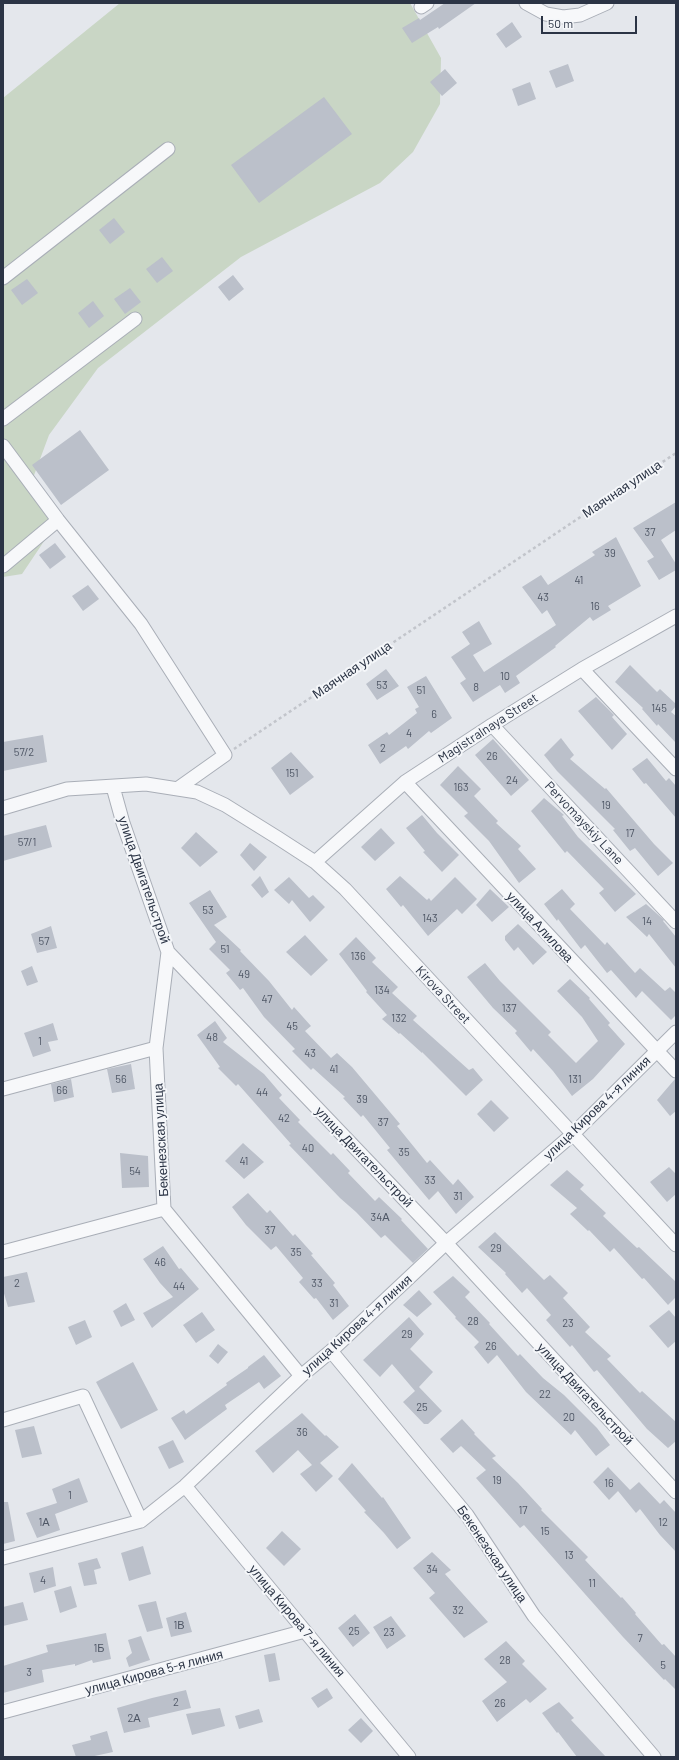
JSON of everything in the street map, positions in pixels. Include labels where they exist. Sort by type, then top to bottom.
[{"type":"street","points":[[526,3],[546,14],[563,17],[580,15],[607,3]]},
{"type":"street","points":[[3,278],[168,149]]},
{"type":"street","points":[[3,419],[135,318]]},
{"type":"street","points":[[3,446],[58,520],[141,624],[225,755],[177,789],[146,784],[67,789],[3,808]]},
{"type":"street","points":[[3,566],[58,520]]},
{"type":"street","name":"Magistralnaya Street","points":[[315,862],[405,782],[492,725],[582,669],[676,616]]},
{"type":"street","points":[[582,669],[676,769]]},
{"type":"street","name":"Pervomayskiy Lane","points":[[492,725],[676,922]]},
{"type":"street","name":"улица Алилова","points":[[405,782],[676,1071]]},
{"type":"street","name":"улица Двигательстрой","points":[[113,787],[123,823],[168,952],[446,1243],[676,1492]]},
{"type":"street","name":"Kirova Street","points":[[177,789],[197,792],[225,805],[315,862],[345,889],[572,1135],[676,1245]]},
{"type":"street","name":"Бекенезская улица","points":[[168,952],[156,1048],[164,1209],[301,1376]]},
{"type":"street","name":"улица Кирова 4-я линия","points":[[3,1558],[141,1521],[185,1486],[301,1376],[331,1351],[446,1243],[572,1135],[656,1050],[676,1032]]},
{"type":"street","points":[[3,1089],[156,1048]]},
{"type":"street","points":[[3,1252],[164,1209]]},
{"type":"street","name":"Бекенезская улица","points":[[331,1351],[467,1514],[534,1616],[654,1757]]},
{"type":"street","points":[[3,1420],[83,1396],[141,1521]]},
{"type":"street","name":"улица Кирова 7-я линия","points":[[185,1486],[409,1757]]},
{"type":"street","name":"улица Кирова 5-я линия","points":[[3,1712],[305,1631]]},
{"type":"path","name":"Маячная улица","points":[[225,755],[676,453]]},
{"type":"green space","points":[[120,3],[410,3],[441,58],[440,104],[413,152],[380,183],[241,257],[98,368],[49,435],[30,486],[59,519],[22,574],[3,577],[3,98]]},
{"type":"building","points":[[445,3],[476,3],[439,29],[438,27],[412,43],[402,28],[419,18],[420,20]]},
{"type":"building","points":[[512,22],[522,37],[506,48],[496,34]]},
{"type":"building","points":[[568,64],[574,81],[556,88],[549,71]]},
{"type":"building","points":[[445,69],[457,83],[442,96],[430,82]]},
{"type":"building","points":[[530,82],[536,99],[518,106],[512,89]]},
{"type":"building","points":[[324,97],[352,134],[259,203],[231,165]]},
{"type":"building","points":[[114,218],[125,232],[110,244],[99,230]]},
{"type":"building","points":[[162,257],[173,271],[157,283],[146,269]]},
{"type":"building","points":[[233,275],[244,289],[229,301],[218,287]]},
{"type":"building","points":[[27,279],[38,293],[22,305],[11,290]]},
{"type":"building","points":[[130,288],[141,302],[125,314],[114,299]]},
{"type":"building","points":[[93,301],[104,316],[89,328],[78,313]]},
{"type":"building","points":[[80,430],[109,470],[61,505],[32,465]]},
{"type":"building","points":[[676,502],[676,530],[661,540],[676,564],[676,570],[659,580],[647,561],[654,557],[633,528]]},
{"type":"building","points":[[616,537],[641,586],[608,606],[611,610],[593,621],[590,617],[555,646],[556,647],[516,676],[520,683],[505,693],[500,685],[473,702],[460,683],[466,679],[451,657],[470,644],[462,632],[479,621],[492,644],[473,655],[484,672],[556,625],[547,610],[542,614],[522,587],[541,575],[548,585],[595,555],[592,552]]},
{"type":"building","points":[[55,543],[66,557],[50,569],[39,555]]},
{"type":"building","points":[[88,585],[99,599],[83,611],[72,596]]},
{"type":"building","points":[[630,665],[657,692],[660,689],[676,704],[671,712],[676,716],[676,743],[658,724],[657,726],[642,709],[643,708],[615,682]]},
{"type":"building","points":[[386,669],[399,686],[377,700],[366,684]]},
{"type":"building","points":[[426,676],[452,718],[431,733],[429,731],[408,749],[406,746],[380,764],[368,745],[387,732],[389,735],[417,713],[415,709],[419,707],[407,687]]},
{"type":"building","points":[[596,697],[614,715],[612,717],[627,734],[612,750],[578,711]]},
{"type":"building","points":[[43,735],[47,762],[3,771],[3,742]]},
{"type":"building","points":[[561,738],[574,755],[570,759],[605,789],[606,788],[654,844],[673,863],[658,876],[635,848],[630,851],[613,830],[615,829],[557,771],[544,755]]},
{"type":"building","points":[[493,739],[529,780],[511,796],[475,755]]},
{"type":"building","points":[[291,752],[314,777],[290,795],[271,768]]},
{"type":"building","points":[[647,758],[666,781],[669,778],[676,786],[676,818],[632,769]]},
{"type":"building","points":[[458,766],[481,789],[474,796],[498,821],[496,823],[521,846],[518,849],[536,869],[519,883],[489,841],[464,816],[468,813],[440,785]]},
{"type":"building","points":[[544,798],[564,815],[562,816],[578,837],[636,894],[615,912],[599,893],[604,889],[567,851],[565,853],[531,811]]},
{"type":"building","points":[[422,815],[437,833],[459,855],[442,872],[423,852],[425,851],[406,828]]},
{"type":"building","points":[[46,825],[52,847],[3,861],[3,836]]},
{"type":"building","points":[[381,828],[395,843],[375,861],[361,847]]},
{"type":"building","points":[[196,832],[218,852],[200,867],[181,848]]},
{"type":"building","points":[[250,843],[267,857],[254,871],[240,855]]},
{"type":"building","points":[[260,876],[269,892],[262,898],[251,885]]},
{"type":"building","points":[[400,876],[427,900],[429,898],[431,901],[455,877],[477,899],[462,914],[457,909],[428,936],[403,905],[401,907],[386,889]]},
{"type":"building","points":[[289,877],[309,898],[313,895],[325,907],[310,922],[292,900],[289,904],[274,890]]},
{"type":"building","points":[[490,889],[509,907],[492,922],[476,905]]},
{"type":"building","points":[[562,889],[575,904],[570,909],[605,945],[607,942],[635,973],[640,968],[665,991],[670,987],[676,993],[676,1015],[671,1020],[642,991],[636,998],[611,970],[607,973],[585,945],[581,949],[558,919],[557,921],[544,904]]},
{"type":"building","points":[[210,890],[227,917],[214,925],[241,950],[240,951],[269,981],[292,1010],[294,1007],[311,1026],[305,1031],[331,1058],[337,1053],[352,1067],[400,1124],[397,1126],[427,1163],[430,1160],[453,1185],[458,1179],[474,1197],[456,1214],[438,1191],[429,1200],[387,1150],[390,1148],[363,1115],[361,1117],[343,1098],[345,1097],[313,1068],[311,1070],[292,1051],[295,1049],[264,1017],[243,988],[240,990],[226,973],[230,970],[209,949],[216,942],[189,903]]},
{"type":"building","points":[[646,904],[664,920],[663,921],[676,937],[676,968],[649,934],[647,937],[626,917]]},
{"type":"building","points":[[518,924],[547,952],[533,965],[518,947],[514,951],[505,940],[505,936]]},
{"type":"building","points":[[51,926],[57,948],[37,953],[31,934]]},
{"type":"building","points":[[305,935],[328,960],[311,976],[286,952]]},
{"type":"building","points":[[356,937],[376,958],[372,962],[398,987],[392,993],[417,1016],[413,1020],[469,1070],[473,1068],[483,1080],[466,1096],[422,1052],[382,1019],[387,1015],[366,992],[367,991],[339,954]]},
{"type":"building","points":[[485,963],[500,981],[551,1032],[548,1035],[576,1063],[598,1041],[582,1017],[557,991],[570,979],[590,998],[589,999],[610,1023],[608,1025],[625,1044],[593,1079],[572,1096],[553,1071],[533,1049],[531,1052],[515,1033],[517,1031],[493,1008],[467,977]]},
{"type":"building","points":[[32,966],[38,982],[27,986],[21,971]]},
{"type":"building","points":[[215,1021],[227,1038],[223,1042],[264,1074],[282,1095],[279,1098],[300,1120],[298,1122],[331,1155],[333,1153],[350,1171],[348,1173],[375,1201],[379,1197],[402,1219],[401,1220],[428,1249],[413,1263],[385,1235],[381,1238],[340,1198],[289,1145],[291,1144],[238,1084],[236,1086],[218,1068],[220,1067],[197,1035]]},
{"type":"building","points":[[53,1023],[58,1040],[48,1042],[51,1051],[33,1057],[24,1033]]},
{"type":"building","points":[[131,1064],[135,1089],[112,1093],[107,1069]]},
{"type":"building","points":[[71,1079],[74,1097],[54,1102],[51,1084]]},
{"type":"building","points":[[675,1079],[676,1111],[670,1116],[657,1100]]},
{"type":"building","points":[[491,1100],[509,1118],[494,1132],[477,1114]]},
{"type":"building","points":[[243,1143],[264,1162],[244,1179],[225,1161]]},
{"type":"building","points":[[120,1153],[148,1156],[149,1187],[122,1188]]},
{"type":"building","points":[[669,1167],[676,1174],[676,1194],[667,1202],[650,1182]]},
{"type":"building","points":[[567,1170],[584,1185],[580,1189],[606,1213],[603,1216],[676,1282],[676,1297],[668,1305],[614,1248],[610,1252],[589,1230],[588,1231],[570,1214],[577,1208],[550,1185]]},
{"type":"building","points":[[248,1193],[267,1213],[270,1210],[293,1236],[295,1234],[313,1254],[311,1255],[335,1283],[333,1285],[349,1306],[333,1320],[316,1298],[314,1299],[299,1282],[303,1278],[276,1246],[271,1250],[246,1225],[232,1207]]},
{"type":"building","points":[[495,1232],[544,1280],[550,1275],[568,1293],[563,1298],[590,1327],[585,1332],[611,1356],[607,1359],[640,1393],[642,1391],[676,1422],[676,1441],[668,1448],[647,1429],[597,1370],[594,1372],[572,1345],[570,1347],[546,1320],[551,1315],[527,1288],[522,1293],[505,1274],[506,1273],[478,1247]]},
{"type":"building","points":[[163,1246],[179,1269],[181,1268],[199,1289],[152,1328],[143,1313],[173,1297],[160,1283],[143,1259]]},
{"type":"building","points":[[27,1272],[35,1302],[8,1307],[3,1290],[3,1277]]},
{"type":"building","points":[[453,1276],[470,1292],[465,1297],[490,1323],[489,1324],[518,1356],[520,1354],[543,1378],[564,1395],[597,1428],[610,1445],[596,1456],[575,1430],[571,1435],[526,1392],[497,1355],[488,1364],[474,1347],[479,1342],[455,1318],[456,1317],[433,1292]]},
{"type":"building","points":[[419,1290],[432,1304],[417,1317],[403,1305]]},
{"type":"building","points":[[126,1303],[135,1320],[121,1327],[113,1311]]},
{"type":"building","points":[[669,1310],[676,1318],[676,1341],[668,1348],[649,1326]]},
{"type":"building","points":[[202,1312],[215,1330],[196,1343],[183,1325]]},
{"type":"building","points":[[409,1317],[424,1334],[410,1349],[433,1372],[419,1387],[442,1411],[428,1424],[424,1424],[403,1402],[415,1391],[392,1364],[380,1377],[363,1360]]},
{"type":"building","points":[[85,1320],[92,1337],[76,1345],[68,1327]]},
{"type":"building","points":[[218,1344],[228,1352],[218,1364],[209,1356]]},
{"type":"building","points":[[264,1355],[281,1376],[264,1389],[259,1382],[225,1405],[227,1409],[185,1440],[171,1418],[184,1410],[186,1414],[227,1385],[226,1383]]},
{"type":"building","points":[[133,1362],[158,1410],[121,1429],[96,1382]]},
{"type":"building","points":[[302,1413],[325,1436],[326,1435],[339,1447],[320,1463],[333,1476],[316,1492],[300,1474],[312,1465],[298,1450],[273,1473],[255,1451]]},
{"type":"building","points":[[462,1419],[475,1433],[474,1434],[496,1456],[492,1458],[518,1483],[542,1509],[541,1510],[588,1557],[585,1560],[621,1598],[622,1597],[662,1645],[664,1644],[676,1657],[676,1690],[665,1679],[664,1680],[623,1637],[524,1525],[520,1528],[476,1478],[486,1470],[461,1446],[453,1453],[440,1439]]},
{"type":"building","points":[[34,1426],[42,1454],[22,1458],[15,1430]]},
{"type":"building","points":[[173,1440],[184,1462],[169,1469],[158,1447]]},
{"type":"building","points":[[352,1463],[382,1498],[383,1497],[411,1538],[397,1549],[364,1512],[366,1511],[338,1479]]},
{"type":"building","points":[[608,1467],[630,1490],[639,1482],[660,1504],[664,1500],[676,1513],[676,1552],[660,1535],[640,1509],[636,1513],[618,1491],[609,1500],[593,1482]]},
{"type":"building","points":[[79,1478],[88,1502],[55,1514],[60,1530],[37,1538],[26,1513],[57,1503],[52,1489]]},
{"type":"building","points":[[3,1502],[8,1502],[15,1541],[3,1544]]},
{"type":"building","points":[[282,1531],[301,1549],[284,1566],[266,1548]]},
{"type":"building","points":[[143,1546],[151,1574],[129,1581],[121,1553]]},
{"type":"building","points":[[432,1552],[451,1570],[445,1574],[488,1622],[464,1638],[429,1598],[435,1593],[413,1568]]},
{"type":"building","points":[[97,1558],[101,1568],[94,1570],[97,1584],[84,1586],[78,1563]]},
{"type":"building","points":[[53,1567],[56,1586],[34,1593],[29,1573]]},
{"type":"building","points":[[71,1586],[77,1607],[60,1613],[54,1591]]},
{"type":"building","points":[[156,1601],[163,1628],[147,1632],[138,1605]]},
{"type":"building","points":[[23,1602],[28,1620],[3,1626],[3,1607]]},
{"type":"building","points":[[186,1612],[192,1632],[171,1637],[166,1618]]},
{"type":"building","points":[[355,1614],[370,1633],[353,1647],[338,1628]]},
{"type":"building","points":[[391,1616],[406,1636],[387,1649],[373,1627]]},
{"type":"building","points":[[106,1633],[111,1659],[93,1663],[92,1660],[75,1666],[75,1664],[42,1670],[44,1682],[3,1693],[3,1666],[48,1652],[46,1645]]},
{"type":"building","points":[[141,1636],[150,1660],[129,1667],[126,1658],[132,1653],[128,1640]]},
{"type":"building","points":[[506,1641],[525,1661],[522,1664],[547,1689],[530,1703],[526,1699],[497,1722],[482,1701],[507,1682],[484,1659]]},
{"type":"building","points":[[275,1653],[280,1680],[269,1682],[264,1655]]},
{"type":"building","points":[[327,1688],[333,1698],[318,1708],[311,1698]]},
{"type":"building","points":[[186,1690],[191,1708],[148,1718],[150,1727],[124,1733],[117,1708]]},
{"type":"building","points":[[559,1702],[574,1718],[571,1720],[606,1757],[577,1757],[542,1713]]},
{"type":"building","points":[[220,1708],[225,1726],[192,1735],[186,1714]]},
{"type":"building","points":[[259,1709],[263,1722],[239,1729],[235,1716]]},
{"type":"building","points":[[361,1718],[373,1731],[361,1743],[348,1730]]},
{"type":"building","points":[[107,1731],[113,1752],[90,1757],[76,1757],[72,1745],[91,1740],[90,1736]]}]
